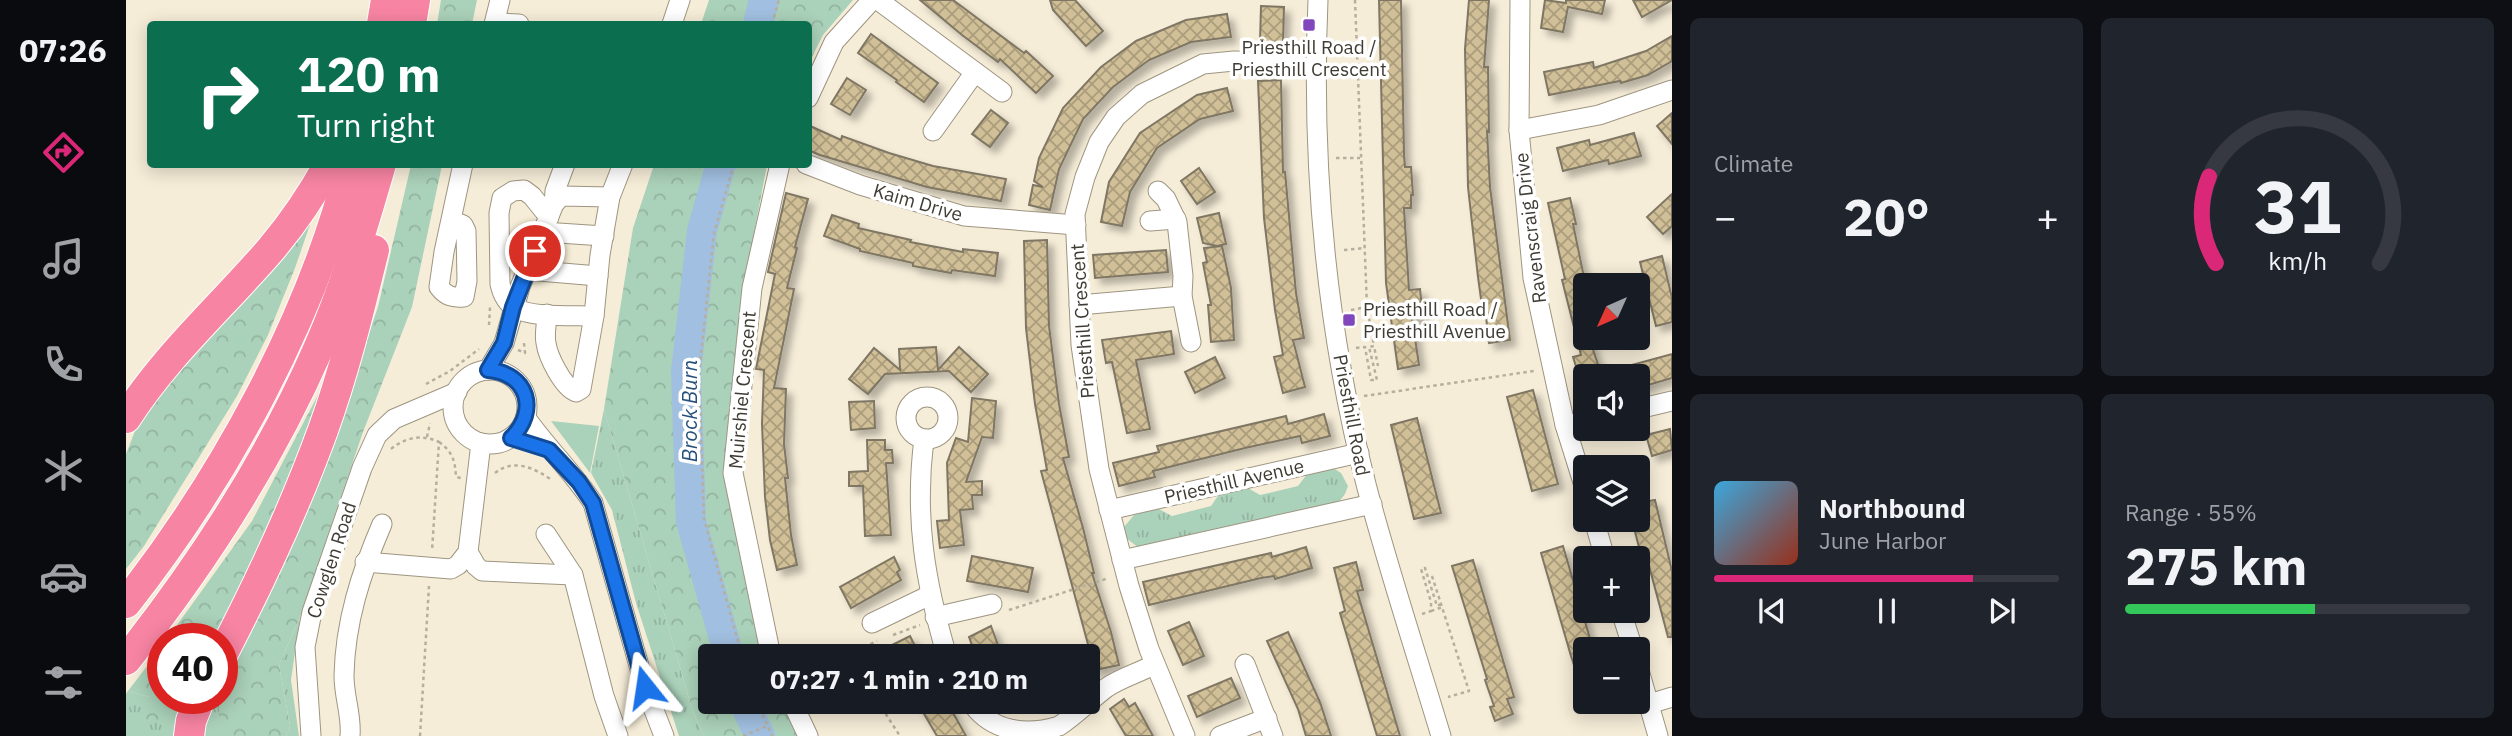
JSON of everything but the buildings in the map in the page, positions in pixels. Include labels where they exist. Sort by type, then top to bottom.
[{"type":"highway","points":[[382,21],[386,0]]},
{"type":"highway","points":[[412,21],[415,0]]},
{"type":"highway","points":[[126,418],[165,366],[272,248],[312,194],[327,168]]},
{"type":"highway","points":[[126,603],[188,516],[236,439],[264,386],[310,285],[334,222],[350,168]]},
{"type":"highway","points":[[126,660],[203,556],[269,450],[320,345],[362,231],[380,168]]},
{"type":"highway","points":[[237,623],[280,534],[324,428],[365,287],[391,168]]},
{"type":"highway","points":[[189,736],[193,714]]},
{"type":"street","points":[[496,21],[500,0]]},
{"type":"street","points":[[673,21],[680,0]]},
{"type":"street","points":[[812,89],[834,42],[872,0]]},
{"type":"street","points":[[878,0],[1002,92]]},
{"type":"street","name":"Priesthill Road","points":[[1318,0],[1317,158],[1325,251],[1339,351],[1372,504],[1441,736]]},
{"type":"street","name":"Ravenscraig Drive","points":[[1520,0],[1519,130],[1533,278],[1565,425],[1574,455]]},
{"type":"street","name":"Priesthill Crescent","points":[[1185,736],[1155,664],[1124,567],[1098,469],[1086,389],[1075,214],[1085,177],[1099,142],[1116,117],[1142,94],[1203,64],[1257,61],[1316,67]]},
{"type":"street","points":[[933,131],[975,72]]},
{"type":"street","points":[[1519,130],[1599,115],[1672,90]]},
{"type":"street","name":"Kaim Drive","points":[[812,166],[860,185],[964,216],[1076,225]]},
{"type":"street","points":[[451,220],[462,168]]},
{"type":"street","points":[[549,218],[564,168]]},
{"type":"street","points":[[547,314],[545,343],[556,369],[568,388],[576,391],[581,389],[610,197],[621,168]]},
{"type":"street","name":"Muirshiel Crescent","points":[[769,644],[733,473],[751,288],[779,168]]},
{"type":"street","points":[[594,316],[527,313],[513,307],[503,294],[500,284],[499,213],[502,198],[513,191],[524,190],[533,196],[549,218],[604,236]]},
{"type":"street","points":[[1158,191],[1166,199],[1176,219],[1182,265],[1182,296],[1191,342]]},
{"type":"street","points":[[497,372],[513,307],[549,218],[561,196],[610,197]]},
{"type":"street","points":[[1150,221],[1176,219]]},
{"type":"street","points":[[527,270],[598,276]]},
{"type":"street","points":[[1079,305],[1182,296]]},
{"type":"street","points":[[497,372],[522,388],[527,408],[526,418],[511,438],[502,443],[481,443],[465,434],[455,418],[454,400],[457,392],[464,381],[475,374],[497,372]]},
{"type":"street","name":"Cowglen Road","points":[[311,736],[305,647],[312,612],[362,468],[377,435],[394,419],[425,409],[457,392]]},
{"type":"street","points":[[1650,406],[1672,401]]},
{"type":"street","points":[[425,409],[455,418]]},
{"type":"street","points":[[526,418],[593,503],[645,687],[664,736]]},
{"type":"street","points":[[1565,425],[1573,423]]},
{"type":"street","points":[[511,438],[549,450]]},
{"type":"street","points":[[924,439],[919,474],[923,559],[943,644]]},
{"type":"street","points":[[365,562],[451,569],[458,565],[468,552],[481,443]]},
{"type":"street","name":"Priesthill Avenue","points":[[1109,510],[1359,453]]},
{"type":"street","points":[[1124,567],[1372,504]]},
{"type":"street","points":[[350,736],[351,723],[344,681],[345,642],[365,562],[382,524]]},
{"type":"street","points":[[546,534],[572,575],[601,685],[618,736]]},
{"type":"street","points":[[468,552],[476,566],[482,570],[572,575]]},
{"type":"street","points":[[872,623],[930,595]]},
{"type":"street","points":[[936,619],[995,609]]},
{"type":"street","points":[[1100,693],[1109,686],[1155,664]]},
{"type":"street","points":[[1220,736],[1270,727],[1245,664]]},
{"type":"street","points":[[1650,704],[1672,696]]},
{"type":"street","points":[[1650,708],[1658,736]]},
{"type":"street","points":[[798,714],[808,736]]},
{"type":"street","points":[[982,714],[1003,732],[1035,734],[1059,726],[1074,714]]},
{"type":"path","points":[[773,21],[779,0]]},
{"type":"path","points":[[1355,0],[1367,307],[1378,366]]},
{"type":"path","points":[[1316,67],[1357,67]]},
{"type":"path","points":[[1317,158],[1360,158]]},
{"type":"path","points":[[733,168],[714,233],[699,373],[704,519],[739,644]]},
{"type":"path","points":[[488,331],[490,304],[513,307]]},
{"type":"path","points":[[1333,315],[1367,307]]},
{"type":"path","points":[[427,437],[423,386],[450,371],[482,346]]},
{"type":"path","points":[[1339,351],[1365,346],[1371,380],[1377,380],[1369,347],[1374,346]]},
{"type":"path","points":[[1348,398],[1552,368]]},
{"type":"path","points":[[995,609],[1096,581],[1124,567]]},
{"type":"path","points":[[1431,611],[1421,569],[1425,568],[1437,606],[1442,605]]},
{"type":"path","points":[[1432,576],[1469,691],[1453,696]]},
{"type":"path","points":[[1406,621],[1442,605]]},
{"type":"path","points":[[870,644],[936,619]]},
{"type":"path","points":[[762,714],[772,736]]},
{"type":"path","points":[[886,714],[901,736]]},
{"type":"path","points":[[743,736],[767,726]]},
{"type":"green space","points":[[441,0],[477,0],[473,21],[438,21]]},
{"type":"green space","points":[[709,0],[853,0],[823,35],[812,57],[812,21],[702,21]]},
{"type":"green space","points":[[410,168],[441,168],[412,307],[363,432],[300,617],[279,665],[290,726],[286,736],[219,736],[219,714],[238,714],[238,650],[302,517],[378,307]]},
{"type":"green space","points":[[653,168],[766,168],[745,281],[739,463],[772,631],[778,644],[698,644],[698,714],[808,714],[818,736],[704,736],[693,712],[604,409],[633,228]]},
{"type":"green space","points":[[316,207],[268,335],[237,396],[144,546],[126,569],[126,454],[135,431],[157,395]]},
{"type":"green space","points":[[331,370],[304,453],[226,623],[179,623],[252,521]]},
{"type":"green space","points":[[604,409],[693,712],[704,736],[679,736],[636,603],[612,510],[591,473]]},
{"type":"green space","points":[[551,421],[599,426],[590,473]]},
{"type":"green space","points":[[1333,468],[1341,473],[1348,486],[1338,503],[1139,548],[1126,538],[1124,527],[1134,515],[1157,508],[1172,516],[1211,506],[1220,493],[1246,487],[1260,495],[1298,486],[1308,473]]},
{"type":"green space","points":[[300,617],[291,680],[299,736],[286,736],[290,726],[279,665]]},
{"type":"green space","points":[[147,666],[147,696],[128,691]]},
{"type":"green space","points":[[128,691],[147,696],[147,714],[161,714],[172,729],[180,714],[179,736],[126,736]]},
{"type":"green space","points":[[147,702],[147,714],[180,714],[172,729],[141,717]]},
{"type":"green space","points":[[207,714],[219,714],[219,736],[201,736]]},
{"type":"waterway","name":"Brock Burn","points":[[759,21],[764,0]]},
{"type":"waterway","name":"Brock Burn","points":[[720,168],[702,231],[686,372],[691,521],[726,644]]},
{"type":"waterway","name":"Brock Burn","points":[[750,714],[760,736]]},
{"type":"place","name":"Priesthill Road / Priesthill Crescent","points":[[1309,25]]},
{"type":"place","name":"Priesthill Road / Priesthill Avenue","points":[[1349,320]]},
{"type":"route","points":[[535,251],[513,307],[504,343],[488,370],[507,374],[522,388],[526,398],[526,418],[511,438],[549,450],[561,460],[593,503],[645,687]]}]
